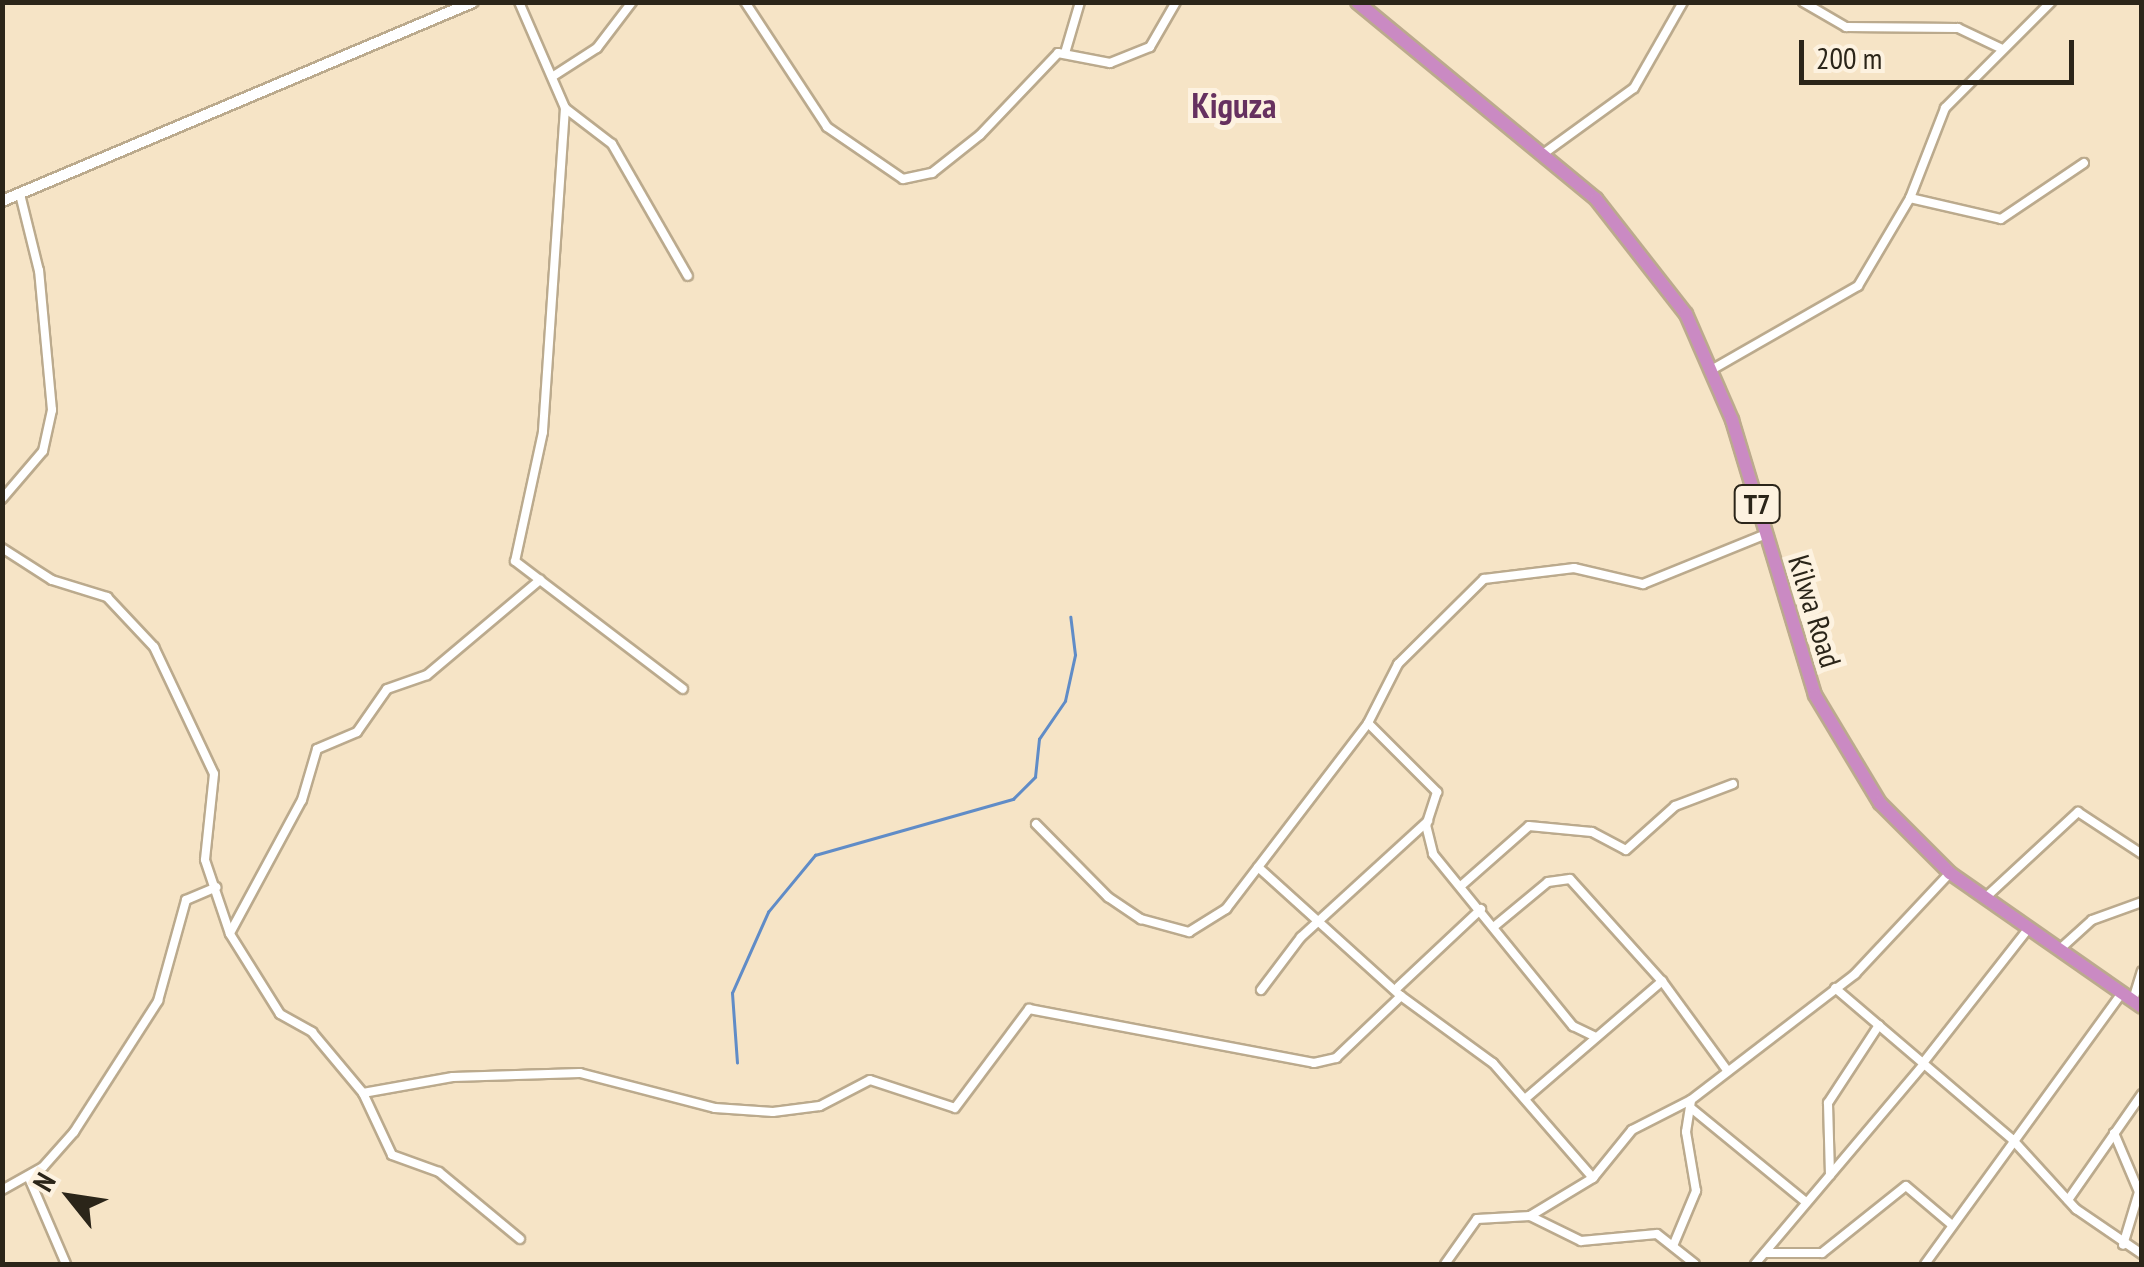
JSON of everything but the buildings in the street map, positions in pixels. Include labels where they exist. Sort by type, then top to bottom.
[{"type":"highway","name":"Kilwa Road","points":[[1361,4],[1543,154],[1628,231],[1713,369],[1827,723],[1880,803],[1950,874],[2132,1001]]},
{"type":"street","points":[[2,201],[473,2]]},
{"type":"street","points":[[519,2],[554,75],[565,108],[543,432],[514,552],[540,580],[684,689]]},
{"type":"street","points":[[554,75],[596,48],[632,2]]},
{"type":"street","points":[[745,2],[827,127],[903,179],[944,164],[1065,53],[1080,2]]},
{"type":"street","points":[[1065,53],[1126,60],[1150,47],[1176,2]]},
{"type":"street","points":[[1543,154],[1634,88],[1683,2]]},
{"type":"street","points":[[1803,2],[1846,27],[1958,28],[2000,48]]},
{"type":"street","points":[[1713,369],[1858,286],[1910,198],[1938,120],[2000,48],[2026,34],[2051,2]]},
{"type":"street","points":[[565,108],[612,144],[688,276]]},
{"type":"street","points":[[1910,198],[2001,219],[2084,163]]},
{"type":"street","points":[[2,499],[42,450],[52,410],[40,272],[20,194]]},
{"type":"street","points":[[1036,824],[1078,872],[1166,930],[1212,922],[1368,723],[1398,664],[1484,579],[1574,568],[1643,584],[1766,534]]},
{"type":"street","points":[[2,548],[52,580],[107,597],[154,648],[214,774],[203,833],[230,934],[280,1014],[312,1032],[364,1094],[392,1155],[439,1172],[520,1239]]},
{"type":"street","points":[[230,934],[302,800],[317,748],[357,732],[387,689],[427,675],[540,580]]},
{"type":"street","points":[[1368,723],[1431,782],[1428,821],[1433,854],[1496,925],[1573,1026],[1596,1036]]},
{"type":"street","points":[[1462,884],[1529,826],[1592,832],[1626,850],[1675,806],[1733,784]]},
{"type":"street","points":[[1985,898],[2078,812],[2142,854]]},
{"type":"street","points":[[1261,990],[1320,921],[1428,821]]},
{"type":"street","points":[[1258,868],[1400,992],[1485,1056],[1593,1178]]},
{"type":"street","points":[[1445,1264],[1477,1219],[1530,1216],[1593,1178],[1632,1130],[1691,1104],[1727,1070],[1835,988],[1950,874]]},
{"type":"street","points":[[1496,925],[1548,882],[1570,878],[1662,981],[1727,1070]]},
{"type":"street","points":[[2,1190],[29,1178],[74,1132],[158,1001],[186,900],[216,887]]},
{"type":"street","points":[[2060,950],[2092,920],[2142,902]]},
{"type":"street","points":[[364,1094],[452,1077],[580,1073],[715,1108],[774,1112],[820,1106],[870,1080],[956,1108],[1029,1008],[1325,1063],[1482,909]]},
{"type":"street","points":[[1755,1264],[1924,1064],[2029,928]]},
{"type":"street","points":[[1924,1264],[2012,1139],[2132,1001],[2142,971]]},
{"type":"street","points":[[1525,1099],[1662,981]]},
{"type":"street","points":[[1835,988],[2012,1139],[2068,1200],[2142,1256],[2136,1264]]},
{"type":"street","points":[[1830,1175],[1828,1103],[1879,1025]]},
{"type":"street","points":[[2068,1200],[2142,1094]]},
{"type":"street","points":[[1691,1104],[1806,1202]]},
{"type":"street","points":[[1673,1246],[1696,1191],[1687,1151],[1691,1104]]},
{"type":"street","points":[[2114,1133],[2140,1177],[2123,1244]]},
{"type":"street","points":[[29,1178],[66,1264]]},
{"type":"street","points":[[1765,1252],[1822,1252],[1906,1186],[1952,1225]]},
{"type":"street","points":[[1530,1216],[1581,1241],[1646,1232],[1673,1246],[1695,1264]]},
{"type":"waterway","points":[[737,1063],[732,993],[768,912],[815,855],[1013,799],[1035,777],[1039,739],[1065,701],[1075,655],[1070,617]]},
{"type":"district","name":"Kiguza","points":[[1234,105]]}]
